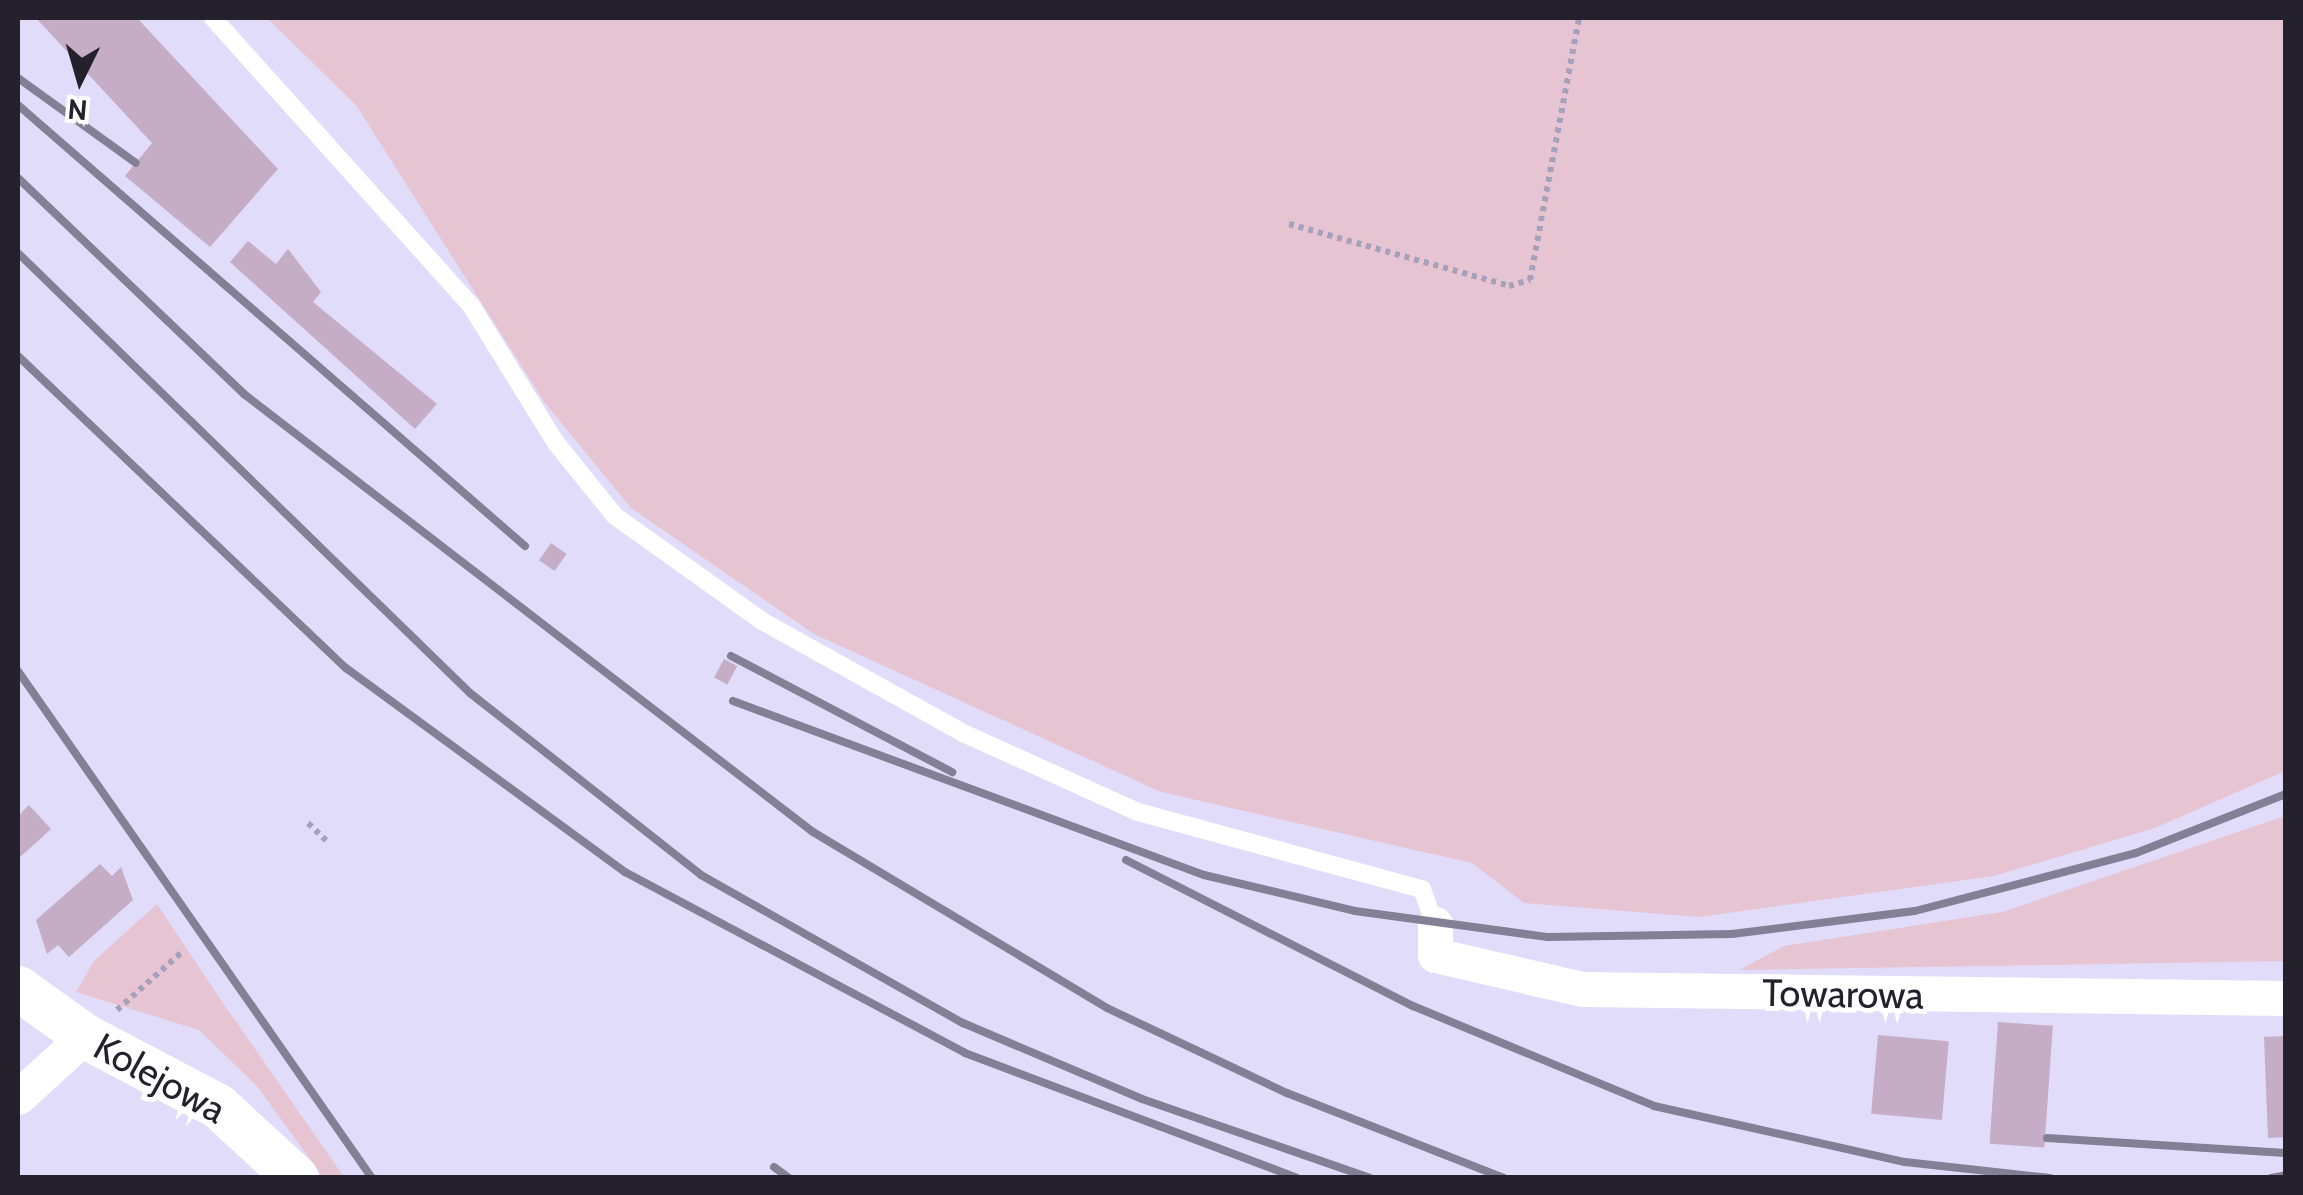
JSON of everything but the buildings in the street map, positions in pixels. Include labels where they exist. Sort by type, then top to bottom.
[{"type":"street","name":"Towarowa","points":[[1435,924],[1435,955],[1582,989],[2286,998]]},
{"type":"street","name":"Kolejowa","points":[[18,988],[85,1036],[218,1106],[296,1178]]},
{"type":"street","points":[[18,1097],[85,1036]]},
{"type":"lane","points":[[213,18],[472,307],[556,443],[615,516],[762,621],[962,733],[1138,812],[1422,889],[1435,924]]},
{"type":"path","points":[[1289,224],[1509,286],[1530,280],[1580,18]]},
{"type":"path","points":[[308,824],[328,842]]},
{"type":"path","points":[[85,1036],[183,951]]},
{"type":"shaded area","points":[[267,18],[2285,18],[2285,771],[2155,828],[1994,876],[1699,917],[1524,903],[1472,863],[1161,792],[814,634],[631,508],[545,403],[356,105]]},
{"type":"shaded area","points":[[2285,816],[2285,961],[1739,970],[1784,946],[2002,912]]},
{"type":"shaded area","points":[[157,904],[344,1177],[323,1177],[257,1086],[199,1030],[76,992],[94,961]]},
{"type":"railway","points":[[18,78],[136,163]]},
{"type":"railway","points":[[18,105],[525,546]]},
{"type":"railway","points":[[18,178],[244,394],[813,832],[1107,1008],[1287,1093],[1504,1178]]},
{"type":"railway","points":[[18,253],[470,693],[701,875],[963,1023],[1142,1099],[1370,1178]]},
{"type":"railway","points":[[18,356],[346,668],[625,872],[965,1053],[1297,1178]]},
{"type":"railway","points":[[731,656],[952,772]]},
{"type":"railway","points":[[18,671],[372,1178]]},
{"type":"railway","points":[[733,701],[1204,875],[1355,911],[1548,937],[1732,934],[1915,911],[2136,853],[2286,794]]},
{"type":"railway","points":[[1126,860],[1413,1006],[1654,1106],[1905,1162],[2050,1178]]},
{"type":"railway","points":[[2047,1138],[2286,1153]]},
{"type":"railway","points":[[774,1167],[789,1178]]},
{"type":"railway","points":[[2271,1178],[2286,1175]]}]
